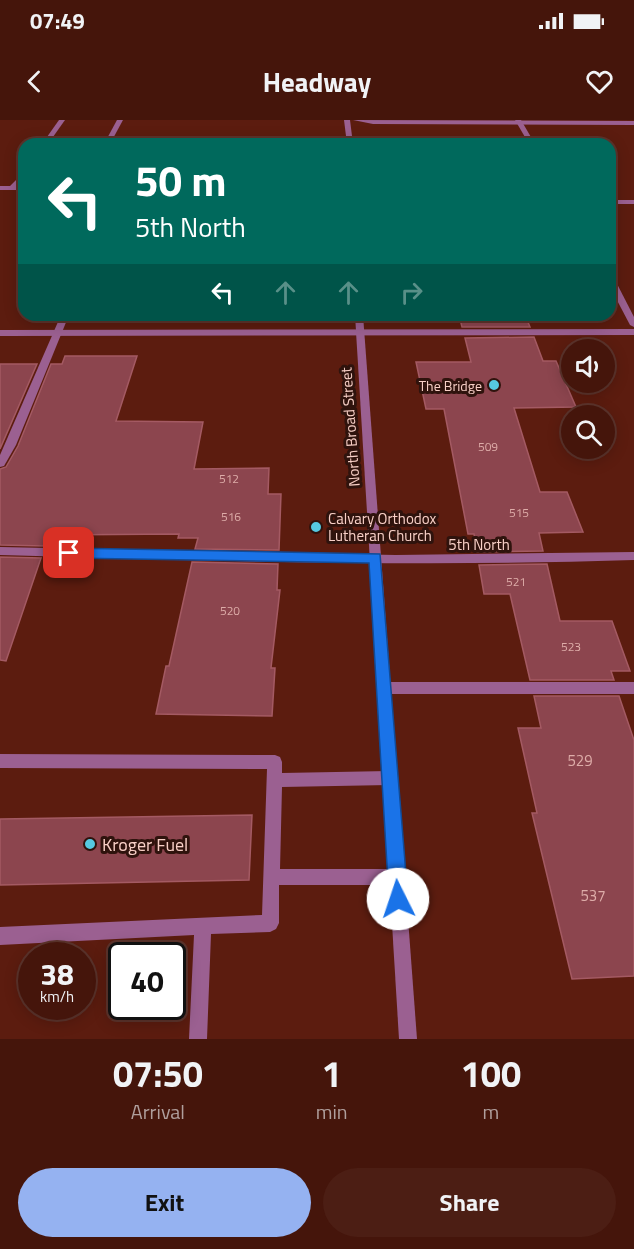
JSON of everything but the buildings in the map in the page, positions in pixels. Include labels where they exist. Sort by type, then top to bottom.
[{"type":"street","points":[[49,138],[62,120]]},
{"type":"street","points":[[110,138],[120,120]]},
{"type":"street","points":[[347,120],[349,138]]},
{"type":"street","points":[[356,120],[634,123]]},
{"type":"street","points":[[519,121],[529,138]]},
{"type":"street","points":[[12,188],[18,181]]},
{"type":"street","points":[[0,188],[18,188]]},
{"type":"street","points":[[616,202],[634,202]]},
{"type":"street","points":[[616,290],[634,325]]},
{"type":"street","points":[[0,464],[11,445],[62,321]]},
{"type":"street","name":"North Broad Street","points":[[359,321],[408,1039]]},
{"type":"street","points":[[0,333],[634,332]]},
{"type":"street","name":"5th North","points":[[0,551],[546,560],[634,556]]},
{"type":"street","points":[[383,688],[634,688]]},
{"type":"street","points":[[0,761],[275,762],[270,923],[0,936]]},
{"type":"street","points":[[274,780],[389,778]]},
{"type":"street","points":[[271,877],[397,877]]},
{"type":"street","points":[[198,1039],[203,925]]},
{"type":"place","name":"The Bridge","points":[[494,385]]},
{"type":"place","name":"Calvary Orthodox Lutheran Church","points":[[316,527]]},
{"type":"place","name":"Kroger Fuel","points":[[90,844]]},
{"type":"route","points":[[69,553],[375,558],[398,899]]}]
